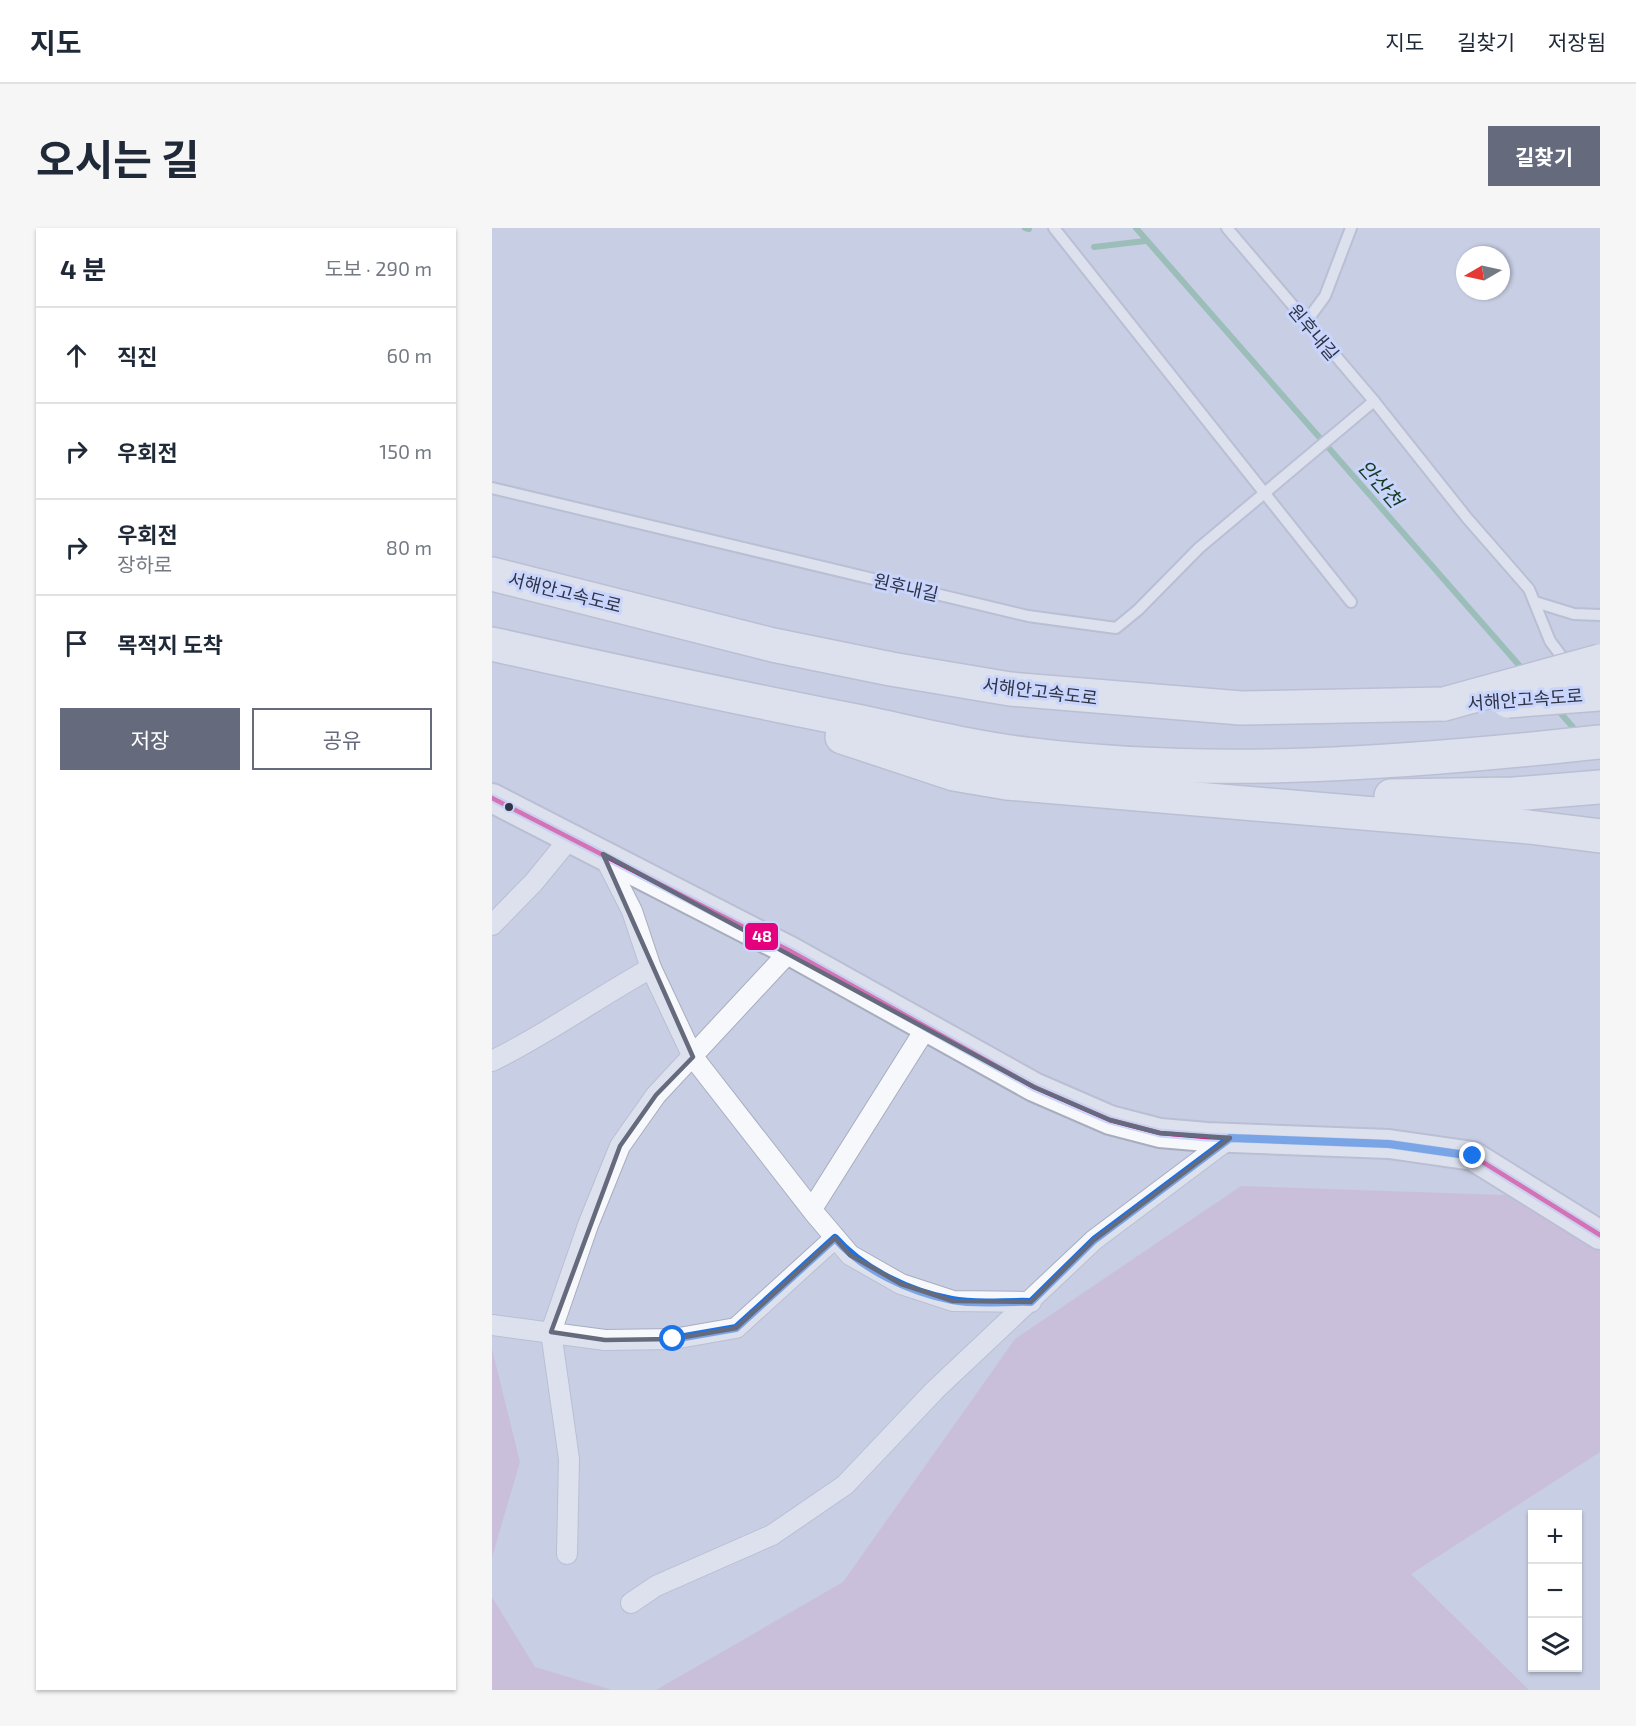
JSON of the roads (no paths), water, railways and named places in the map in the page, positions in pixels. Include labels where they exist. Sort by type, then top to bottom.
[{"type":"highway","name":"서해안고속도로","points":[[492,574],[773,645],[891,669],[1010,689],[1099,698],[1241,708],[1444,704],[1590,680]]},
{"type":"highway","points":[[492,644],[706,691],[979,746],[1143,775],[1262,791],[1403,796],[1514,794],[1600,787]]},
{"type":"highway","points":[[706,691],[954,774],[1007,783],[1529,827],[1600,836]]},
{"type":"highway","points":[[1032,755],[1142,765],[1278,766],[1473,754],[1600,742]]},
{"type":"street","points":[[492,798],[790,951],[1034,1087],[1110,1120],[1160,1132],[1230,1138],[1389,1144],[1473,1156],[1600,1234]]},
{"type":"street","points":[[492,925],[534,882],[570,838]]},
{"type":"street","points":[[603,854],[632,911],[651,968],[693,1056],[850,1255],[901,1284],[953,1301],[1031,1302]]},
{"type":"street","points":[[567,1554],[569,1459],[551,1332],[588,1225],[620,1146],[656,1095],[790,951]]},
{"type":"street","points":[[492,1061],[542,1036],[600,997],[651,968]]},
{"type":"street","points":[[812,1209],[926,1028]]},
{"type":"street","points":[[631,1603],[656,1586],[772,1535],[845,1485],[935,1390],[1031,1302],[1094,1240],[1230,1138]]},
{"type":"street","points":[[492,1325],[605,1340],[673,1339],[736,1328],[835,1238]]},
{"type":"lane","points":[[1054,228],[1268,489],[1351,602]]},
{"type":"lane","name":"원후내길","points":[[1227,228],[1371,404],[1529,589],[1550,641],[1590,680],[1600,705]]},
{"type":"lane","points":[[1306,322],[1325,296],[1351,228]]},
{"type":"lane","points":[[1268,489],[1371,404]]},
{"type":"lane","name":"원후내길","points":[[492,488],[1028,616],[1116,628],[1138,610],[1199,548],[1268,489]]},
{"type":"lane","points":[[1535,602],[1574,615],[1600,615]]},
{"type":"waterway","points":[[1025,228],[1029,229]]},
{"type":"waterway","name":"안산천","points":[[1136,228],[1525,672]]},
{"type":"waterway","points":[[1094,247],[1145,241]]},
{"type":"waterway","name":"안산천","points":[[1557,709],[1578,733]]}]
